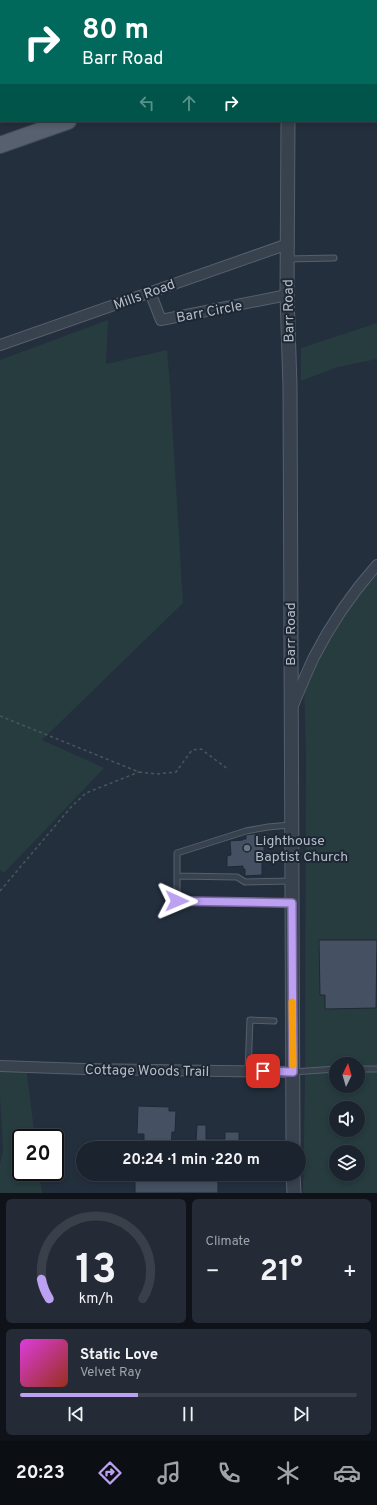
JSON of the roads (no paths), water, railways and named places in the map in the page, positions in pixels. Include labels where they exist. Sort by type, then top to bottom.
[{"type":"main road","points":[[0,145],[36,127],[63,122]]},
{"type":"street","name":"Barr Road","points":[[288,122],[287,295],[290,386],[293,1141]]},
{"type":"street","name":"Mills Road","points":[[0,345],[288,244]]},
{"type":"street","name":"Barr Circle","points":[[150,292],[160,320],[287,295]]},
{"type":"street","points":[[291,712],[314,659],[326,636],[344,606],[377,565]]},
{"type":"street","name":"Cottage Woods Trail","points":[[0,1066],[84,1069],[293,1072]]},
{"type":"street","points":[[294,1181],[294,1193]]},
{"type":"lane","points":[[288,259],[334,258]]},
{"type":"lane","points":[[291,825],[246,831],[177,853],[177,901],[292,903]]},
{"type":"lane","points":[[177,876],[237,877],[245,882],[292,882]]},
{"type":"lane","points":[[248,1071],[250,1020],[274,1021]]},
{"type":"lane","points":[[293,1072],[329,1069]]},
{"type":"lane","points":[[365,1069],[377,1069]]},
{"type":"place","name":"Lighthouse Baptist Church","points":[[247,848]]}]
